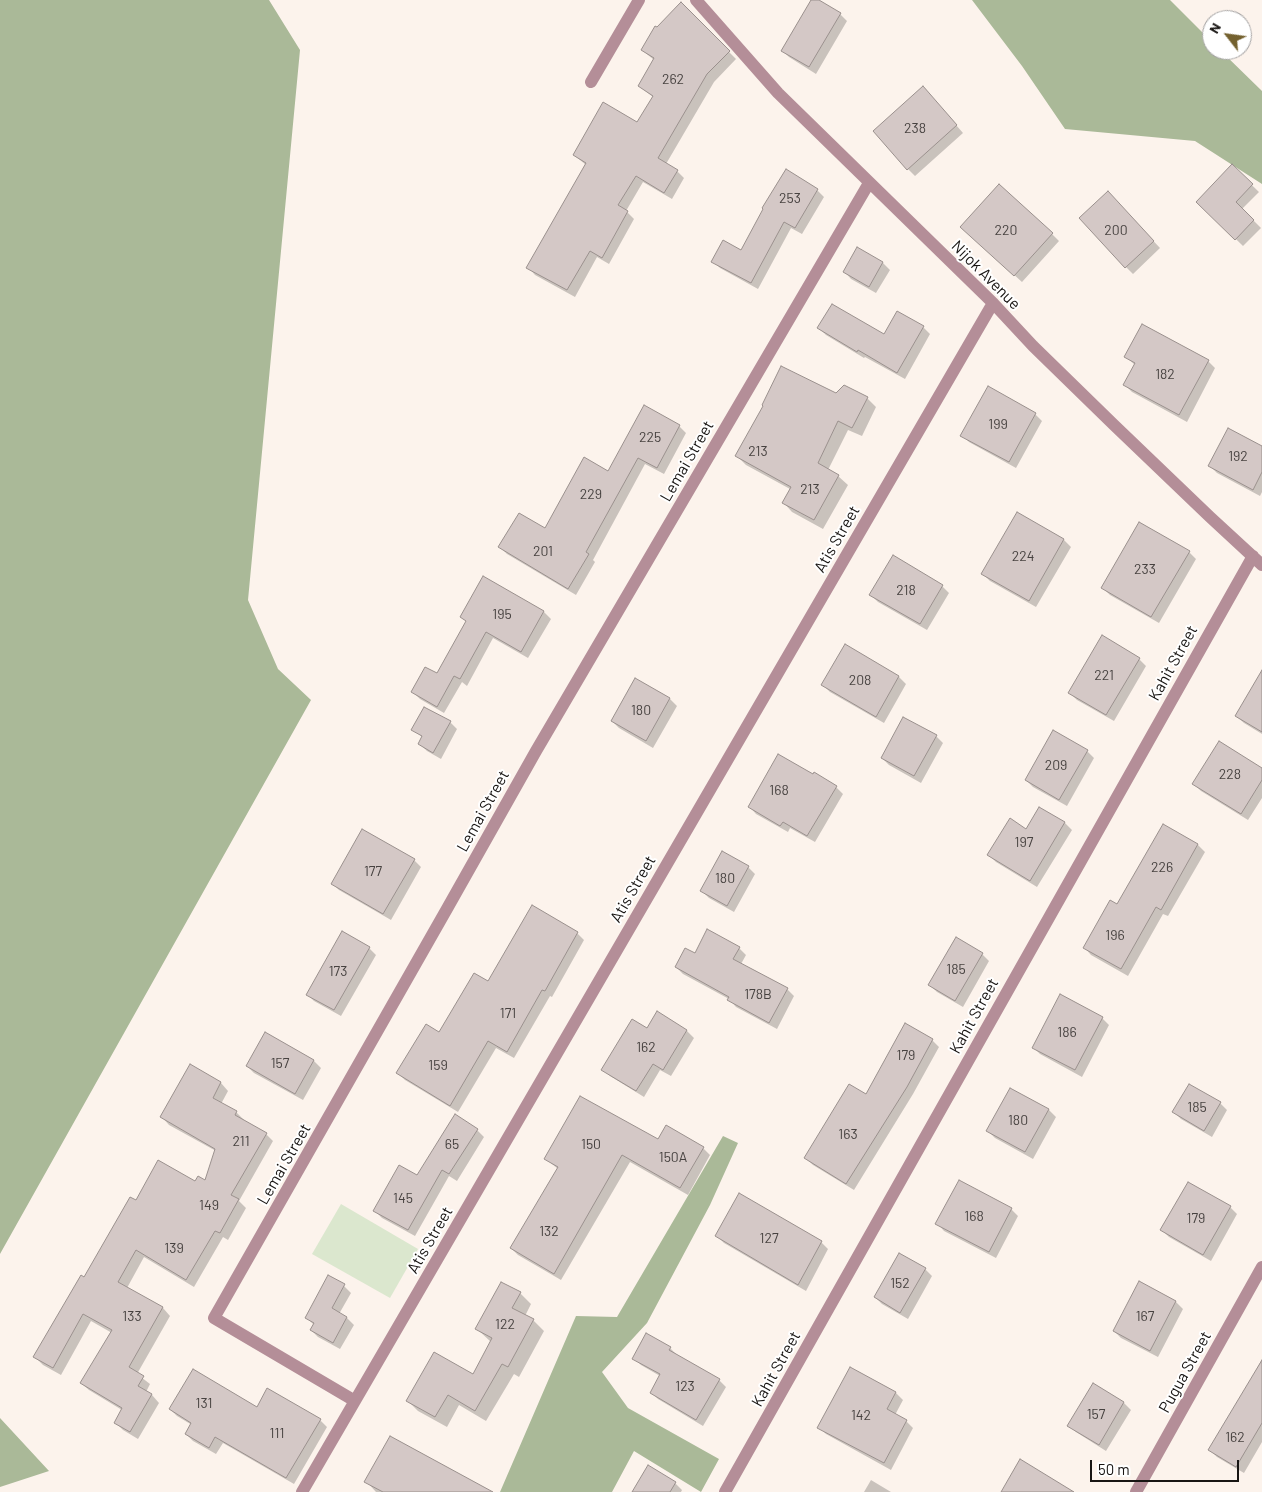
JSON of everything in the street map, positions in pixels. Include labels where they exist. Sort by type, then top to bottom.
[{"type":"street","points":[[591,82],[639,0]]},
{"type":"street","name":"Nijok Avenue","points":[[696,0],[778,93],[993,303],[1033,346],[1100,412],[1257,560]]},
{"type":"street","name":"Lemai Street","points":[[355,1401],[214,1318],[536,750],[869,183]]},
{"type":"street","name":"Atis Street","points":[[302,1492],[993,303]]},
{"type":"street","name":"Kahit Street","points":[[725,1492],[1257,560]]},
{"type":"street","name":"Pugua Street","points":[[1136,1492],[1262,1267]]},
{"type":"green space","points":[[0,0],[269,0],[300,50],[248,600],[278,669],[311,700],[0,1254]]},
{"type":"green space","points":[[972,0],[1170,0],[1202,32],[1202,60],[1230,60],[1262,91],[1262,184],[1195,141],[1065,129],[1022,66]]},
{"type":"green space","points":[[723,1136],[738,1143],[710,1205],[647,1323],[602,1372],[628,1408],[719,1459],[701,1492],[634,1451],[612,1492],[500,1492],[576,1316],[617,1317]]},
{"type":"green space","points":[[341,1204],[418,1249],[390,1298],[312,1254]]},
{"type":"green space","points":[[0,1418],[49,1471],[0,1487]]},
{"type":"building","points":[[811,0],[819,0],[841,13],[809,67],[781,51]]},
{"type":"building","points":[[681,2],[730,51],[707,74],[658,158],[678,170],[664,193],[636,176],[618,205],[628,211],[602,258],[590,251],[567,290],[526,268],[586,163],[573,155],[603,102],[637,122],[653,96],[638,86],[654,58],[641,50],[655,26],[657,27]]},
{"type":"building","points":[[923,86],[957,125],[907,170],[873,131]]},
{"type":"building","points":[[1232,164],[1253,184],[1236,202],[1254,220],[1235,240],[1196,202]]},
{"type":"building","points":[[786,169],[818,189],[795,228],[784,222],[751,283],[711,262],[723,240],[741,250],[762,208]]},
{"type":"building","points":[[999,184],[1053,233],[1014,276],[960,227]]},
{"type":"building","points":[[1108,191],[1154,241],[1125,268],[1079,218]]},
{"type":"building","points":[[857,247],[883,262],[869,287],[843,272]]},
{"type":"building","points":[[832,304],[884,334],[897,311],[924,326],[897,373],[817,328]]},
{"type":"building","points":[[1142,324],[1209,360],[1179,415],[1123,385],[1135,363],[1124,357]]},
{"type":"building","points":[[781,366],[836,393],[844,385],[868,397],[852,428],[838,421],[818,463],[839,475],[814,520],[782,503],[791,487],[735,456],[763,406]]},
{"type":"building","points":[[988,386],[1036,413],[1009,462],[960,436]]},
{"type":"building","points":[[644,405],[680,425],[657,468],[638,458],[586,552],[589,554],[568,589],[498,547],[519,513],[545,528],[584,457],[608,471]]},
{"type":"building","points":[[1228,428],[1262,446],[1262,472],[1253,490],[1208,466]]},
{"type":"building","points":[[1017,512],[1064,539],[1029,601],[981,574]]},
{"type":"building","points":[[1139,522],[1190,551],[1151,617],[1101,588]]},
{"type":"building","points":[[893,555],[943,585],[920,624],[869,595]]},
{"type":"building","points":[[483,576],[544,611],[521,652],[486,632],[460,679],[454,676],[437,707],[411,692],[425,667],[437,673],[466,621],[460,617]]},
{"type":"building","points":[[1102,635],[1140,658],[1106,715],[1068,693]]},
{"type":"building","points":[[845,644],[899,676],[876,717],[821,685]]},
{"type":"building","points":[[1262,670],[1262,732],[1235,716]]},
{"type":"building","points":[[635,678],[670,698],[646,741],[611,721]]},
{"type":"building","points":[[424,707],[451,721],[433,753],[418,744],[422,736],[411,730]]},
{"type":"building","points":[[903,717],[937,735],[914,776],[881,758]]},
{"type":"building","points":[[1053,730],[1088,750],[1059,800],[1025,780]]},
{"type":"building","points":[[1219,741],[1262,768],[1262,780],[1241,814],[1192,784]]},
{"type":"building","points":[[778,754],[837,786],[807,836],[783,822],[780,826],[748,807]]},
{"type":"building","points":[[1039,807],[1065,822],[1030,881],[987,855],[1010,818],[1026,829]]},
{"type":"building","points":[[1163,824],[1198,844],[1161,910],[1156,907],[1121,969],[1083,948],[1110,900],[1117,904]]},
{"type":"building","points":[[362,829],[415,859],[383,914],[331,884]]},
{"type":"building","points":[[722,851],[749,866],[727,906],[700,891]]},
{"type":"building","points":[[532,905],[578,932],[545,991],[542,990],[507,1052],[488,1041],[450,1106],[396,1073],[426,1024],[439,1032],[474,973],[488,981]]},
{"type":"building","points":[[707,929],[740,947],[733,959],[788,988],[769,1023],[727,1000],[729,997],[675,967],[685,948],[695,953]]},
{"type":"building","points":[[342,931],[370,947],[334,1010],[306,995]]},
{"type":"building","points":[[956,937],[983,953],[955,1001],[928,985]]},
{"type":"building","points":[[1060,994],[1103,1017],[1075,1070],[1032,1048]]},
{"type":"building","points":[[657,1011],[687,1030],[663,1070],[653,1064],[636,1091],[601,1070],[632,1019],[647,1028]]},
{"type":"building","points":[[905,1023],[933,1039],[907,1087],[846,1184],[804,1158],[849,1084],[866,1094]]},
{"type":"building","points":[[265,1032],[314,1060],[295,1094],[246,1066]]},
{"type":"building","points":[[190,1064],[221,1082],[213,1098],[237,1111],[235,1115],[267,1133],[231,1195],[239,1199],[220,1233],[215,1231],[186,1280],[136,1250],[118,1282],[163,1307],[129,1367],[144,1376],[138,1386],[152,1394],[130,1432],[114,1423],[122,1408],[80,1383],[112,1330],[83,1314],[53,1368],[33,1357],[81,1275],[84,1277],[130,1197],[136,1200],[158,1160],[195,1181],[198,1176],[205,1180],[215,1149],[160,1117]]},
{"type":"building","points":[[1189,1084],[1221,1102],[1204,1131],[1172,1112]]},
{"type":"building","points":[[1010,1088],[1049,1109],[1025,1152],[986,1131]]},
{"type":"building","points":[[580,1096],[658,1139],[666,1125],[704,1147],[680,1188],[622,1155],[554,1274],[510,1248],[558,1167],[544,1159]]},
{"type":"building","points":[[455,1114],[478,1129],[449,1174],[442,1170],[408,1230],[373,1211],[399,1165],[417,1175]]},
{"type":"building","points":[[959,1180],[1012,1208],[989,1252],[935,1224]]},
{"type":"building","points":[[1188,1182],[1231,1206],[1203,1255],[1160,1230]]},
{"type":"building","points":[[739,1193],[822,1241],[798,1285],[715,1236]]},
{"type":"building","points":[[899,1253],[926,1268],[900,1313],[874,1297]]},
{"type":"building","points":[[328,1275],[345,1284],[332,1308],[347,1317],[333,1343],[310,1330],[314,1323],[305,1318]]},
{"type":"building","points":[[1139,1281],[1176,1301],[1150,1351],[1113,1331]]},
{"type":"building","points":[[501,1282],[521,1292],[512,1308],[534,1319],[508,1367],[502,1364],[475,1411],[448,1395],[435,1417],[406,1401],[434,1352],[473,1374],[492,1338],[475,1329]]},
{"type":"building","points":[[646,1333],[671,1347],[669,1350],[720,1379],[696,1420],[650,1393],[660,1374],[632,1359]]},
{"type":"building","points":[[1262,1360],[1262,1423],[1236,1467],[1208,1450]]},
{"type":"building","points":[[850,1367],[896,1392],[887,1409],[907,1420],[884,1463],[817,1428]]},
{"type":"building","points":[[193,1369],[257,1407],[267,1388],[321,1419],[286,1478],[215,1437],[209,1448],[185,1434],[191,1423],[169,1409]]},
{"type":"building","points":[[1093,1383],[1124,1402],[1099,1445],[1067,1426]]},
{"type":"building","points":[[390,1436],[493,1492],[383,1492],[364,1482]]},
{"type":"building","points":[[1020,1459],[1074,1492],[1001,1492]]},
{"type":"building","points":[[648,1465],[676,1482],[670,1492],[632,1492]]}]
